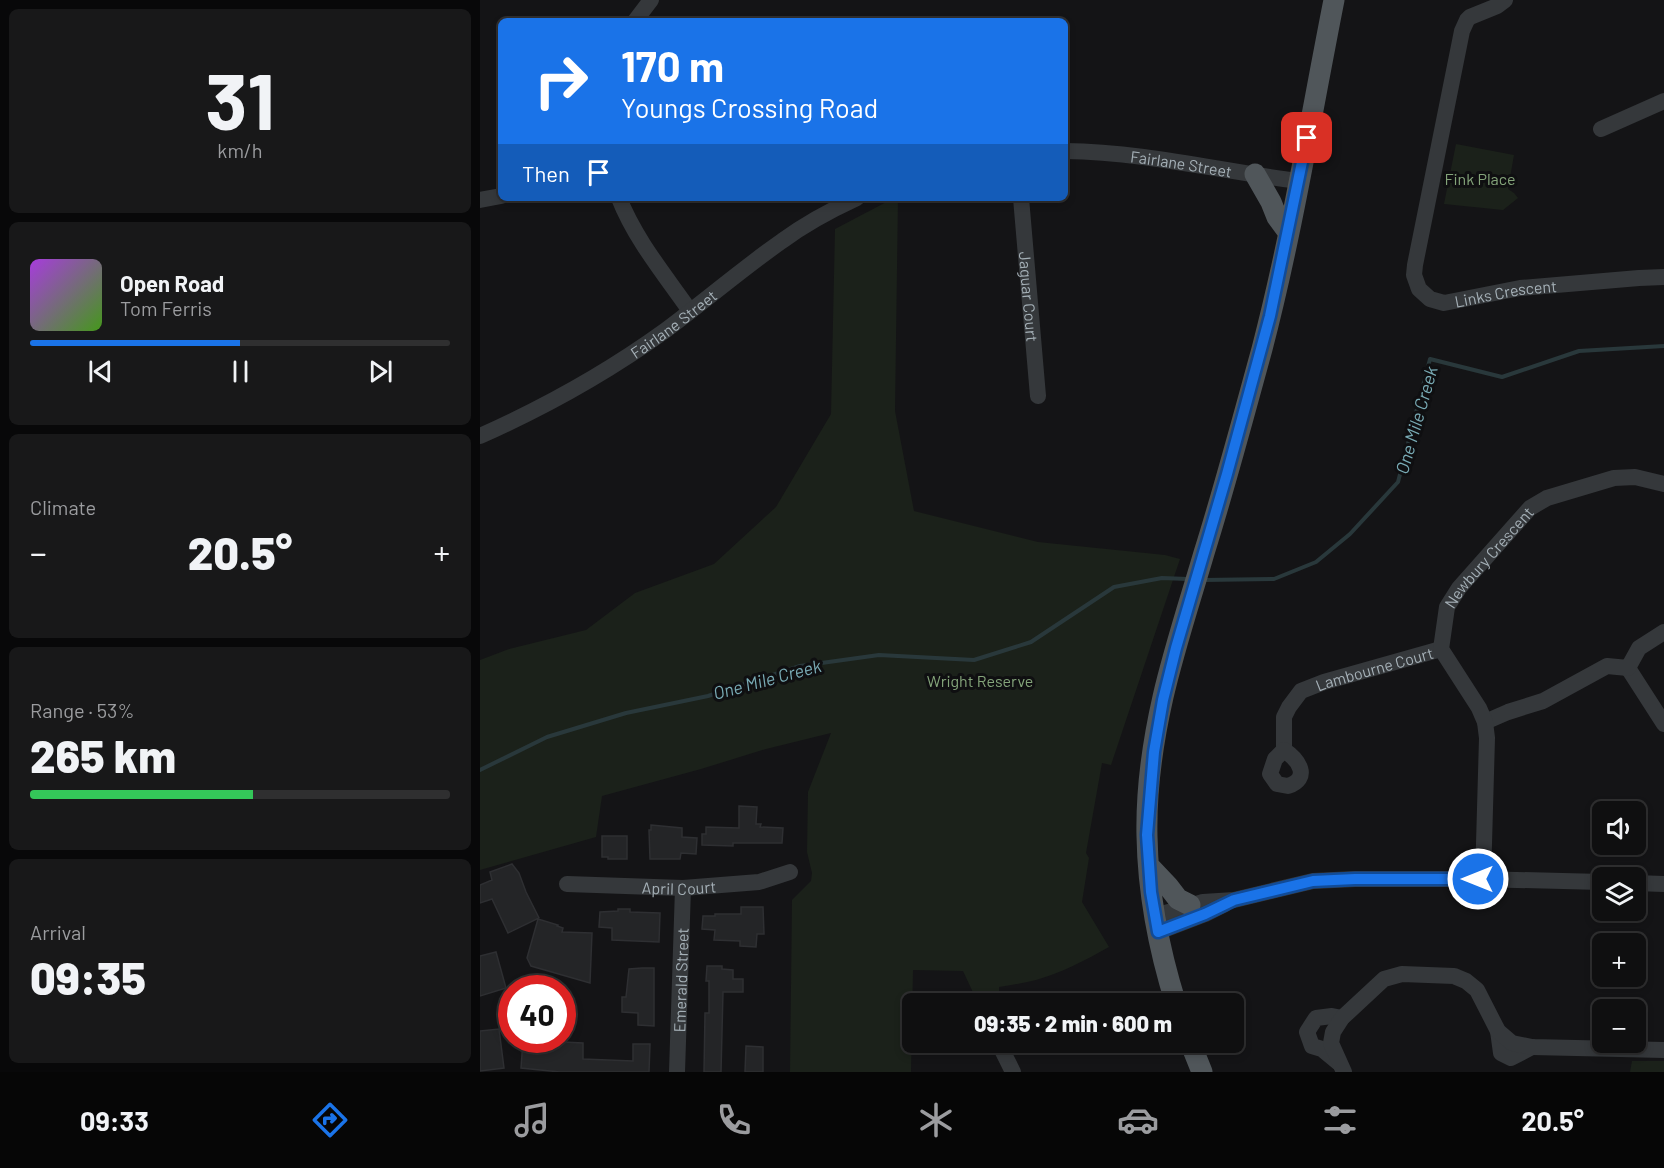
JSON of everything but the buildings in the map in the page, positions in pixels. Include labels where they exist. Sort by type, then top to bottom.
[{"type":"main road","points":[[1173,993],[1156,924],[1147,835],[1154,752],[1163,700],[1176,648],[1265,337],[1334,0]]},
{"type":"main road","points":[[1255,174],[1277,217],[1288,232]]},
{"type":"main road","points":[[1150,867],[1178,899],[1190,905]]},
{"type":"main road","points":[[1194,1053],[1202,1072]]},
{"type":"street","name":"Links Crescent","points":[[1505,0],[1497,6],[1470,17],[1462,31],[1415,265],[1414,275],[1419,289],[1430,299],[1444,303],[1520,288],[1664,277]]},
{"type":"street","points":[[637,18],[645,2]]},
{"type":"street","points":[[1601,129],[1664,101]]},
{"type":"street","name":"Fairlane Street","points":[[1068,151],[1122,153],[1298,181]]},
{"type":"street","points":[[480,200],[498,197]]},
{"type":"street","points":[[620,201],[637,234],[690,312]]},
{"type":"street","name":"Fairlane Street","points":[[480,436],[578,387],[626,357],[690,312],[783,239],[851,201]]},
{"type":"street","name":"Jaguar Court","points":[[1021,201],[1038,396]]},
{"type":"street","name":"Newbury Crescent","points":[[1441,649],[1447,606],[1459,588],[1530,507],[1564,492],[1614,478],[1635,477],[1664,484]]},
{"type":"street","points":[[1628,668],[1639,648],[1664,632]]},
{"type":"street","points":[[1441,649],[1479,708],[1485,722],[1487,738],[1483,879]]},
{"type":"street","name":"Lambourne Court","points":[[1284,750],[1284,717],[1302,691],[1324,682],[1441,649]]},
{"type":"street","points":[[1485,722],[1543,700],[1607,666],[1628,668]]},
{"type":"street","points":[[1628,668],[1664,724]]},
{"type":"street","name":"April Court","points":[[567,884],[683,888],[759,882],[790,872]]},
{"type":"street","points":[[1156,924],[1190,905],[1234,900],[1313,881],[1483,879],[1592,882]]},
{"type":"street","points":[[1646,883],[1664,884]]},
{"type":"street","name":"Emerald Street","points":[[677,1072],[683,888]]},
{"type":"street","points":[[1156,924],[1205,914],[1234,900]]},
{"type":"street","points":[[1342,1068],[1331,1043],[1333,1032],[1342,1018],[1371,993],[1376,971],[1390,966],[1402,974],[1454,976],[1478,990],[1498,1031],[1501,1053],[1511,1058],[1533,1047],[1664,1050]]},
{"type":"street","points":[[1342,1018],[1332,1016],[1316,1018],[1307,1032],[1312,1046],[1322,1049],[1342,1068]]},
{"type":"street","points":[[1004,1053],[1013,1072]]},
{"type":"green space","name":"Fink Place","points":[[1456,144],[1514,155],[1508,189],[1518,198],[1503,210],[1444,204]]},
{"type":"green space","name":"Wright Reserve","points":[[888,201],[898,201],[895,411],[914,511],[1038,542],[1165,555],[1180,559],[1111,765],[1102,763],[1086,853],[1089,858],[1082,902],[1109,947],[1055,974],[999,987],[999,993],[973,993],[963,971],[913,970],[913,993],[902,993],[902,1053],[911,1053],[911,1072],[790,1072],[792,900],[811,881],[812,873],[807,852],[808,792],[831,733],[766,749],[602,796],[596,837],[480,870],[480,660],[509,649],[586,630],[635,593],[714,564],[776,507],[831,414],[835,229]]},
{"type":"green space","points":[[1632,1061],[1664,1061],[1664,1072],[1630,1072]]},
{"type":"waterway","name":"One Mile Creek","points":[[1204,580],[1274,579],[1316,562],[1350,534],[1398,482],[1430,359],[1502,377],[1579,351],[1664,346]]},
{"type":"waterway","name":"One Mile Creek","points":[[480,770],[547,737],[626,713],[708,696],[800,666],[879,655],[974,660],[1031,642],[1114,587],[1162,578],[1188,579]]},
{"type":"route","points":[[1307,138],[1270,316],[1246,409],[1163,700],[1154,752],[1147,835],[1151,892],[1158,932],[1234,900],[1313,881],[1478,879]]}]
